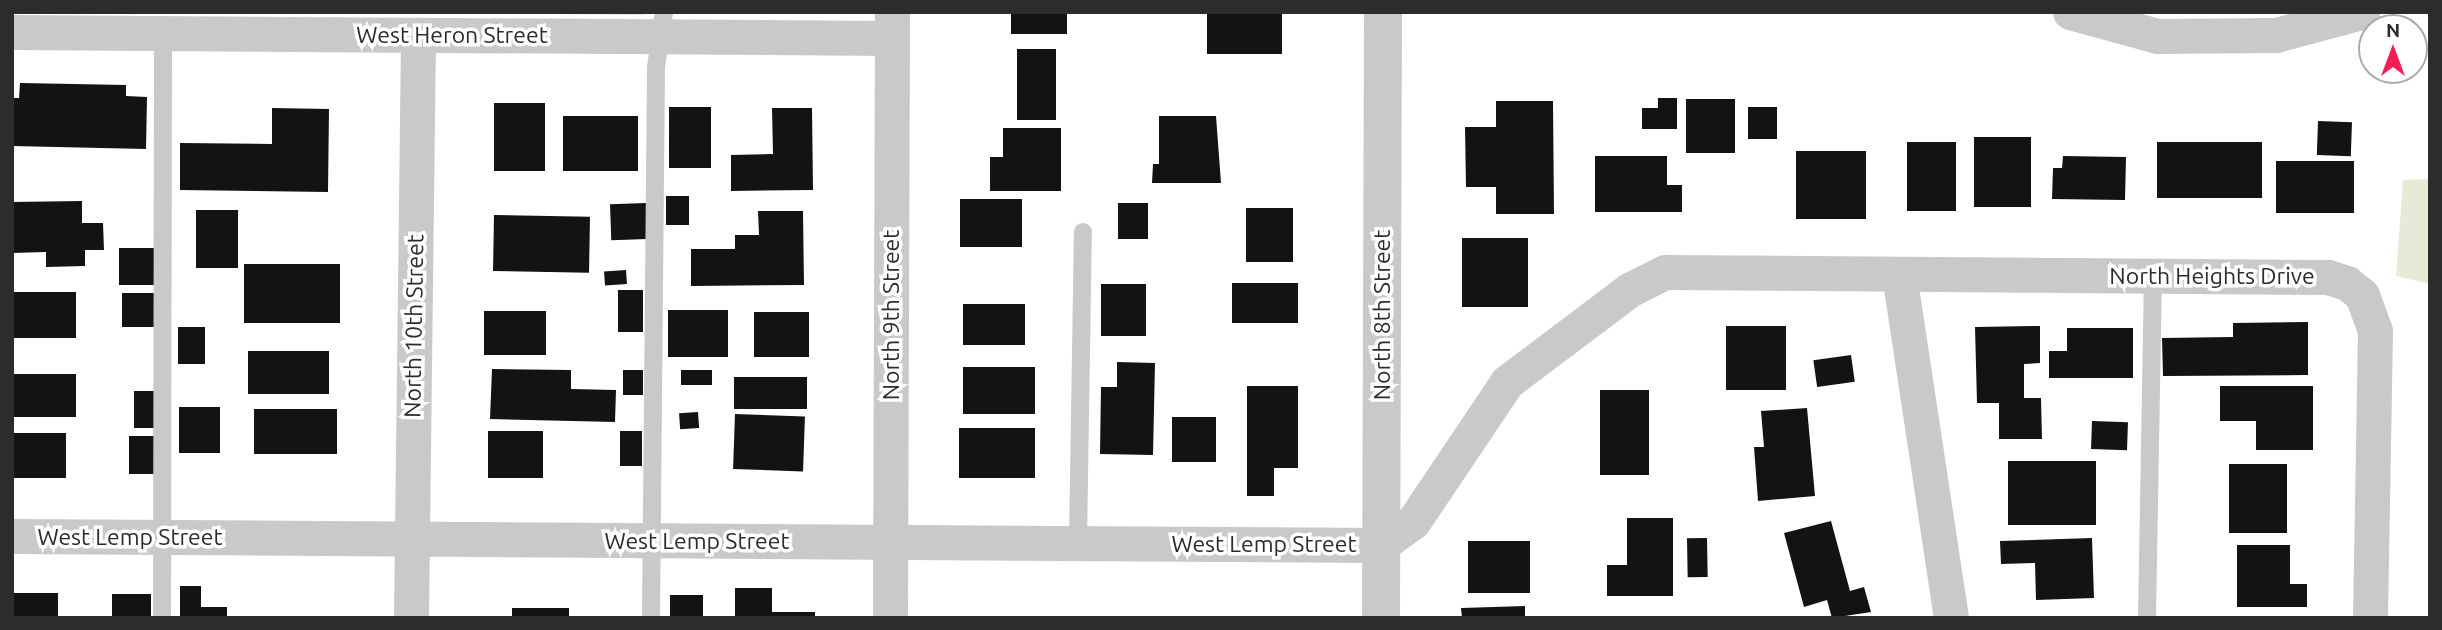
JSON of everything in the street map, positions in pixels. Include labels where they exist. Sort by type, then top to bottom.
[{"type":"street","name":"North 8th Street","points":[[1381,618],[1383,12]]},
{"type":"street","points":[[2070,12],[2158,36],[2276,34],[2362,12]]},
{"type":"street","name":"West Heron Street","points":[[12,32],[418,34],[661,24],[892,25]]},
{"type":"street","name":"North 9th Street","points":[[890,618],[892,25]]},
{"type":"street","name":"North 10th Street","points":[[411,618],[418,34]]},
{"type":"street","name":"North Heights Drive","points":[[1381,545],[1413,522],[1507,382],[1629,290],[1679,271],[2328,277],[2347,283],[2362,295],[2375,331],[2370,618]]},
{"type":"street","points":[[1899,274],[1951,618]]},
{"type":"street","name":"West Lemp Street","points":[[12,536],[1381,545]]},
{"type":"lane","points":[[651,618],[661,24]]},
{"type":"lane","points":[[162,618],[163,33]]},
{"type":"lane","points":[[1078,544],[1083,232]]},
{"type":"lane","points":[[2147,618],[2153,276]]},
{"type":"green space","points":[[299,12],[645,12],[645,15]]},
{"type":"green space","points":[[2430,179],[2430,284],[2396,276],[2403,180]]},
{"type":"building","points":[[1011,12],[1067,12],[1067,34],[1011,34]]},
{"type":"building","points":[[1207,12],[1282,12],[1282,54],[1207,54]]},
{"type":"building","points":[[1017,49],[1056,49],[1056,120],[1017,120]]},
{"type":"building","points":[[20,83],[126,85],[126,96],[147,97],[146,149],[12,146],[12,98],[19,98]]},
{"type":"building","points":[[1658,98],[1677,98],[1677,129],[1642,129],[1642,108],[1658,108]]},
{"type":"building","points":[[1686,99],[1735,99],[1735,153],[1686,153]]},
{"type":"building","points":[[1496,101],[1553,101],[1554,214],[1496,214],[1496,187],[1466,187],[1465,127],[1496,127]]},
{"type":"building","points":[[494,103],[545,103],[545,171],[494,171]]},
{"type":"building","points":[[669,107],[711,107],[711,168],[669,168]]},
{"type":"building","points":[[1748,107],[1777,107],[1777,139],[1748,139]]},
{"type":"building","points":[[272,108],[329,109],[328,192],[180,190],[180,143],[272,144]]},
{"type":"building","points":[[772,108],[812,108],[813,190],[731,191],[731,155],[773,154]]},
{"type":"building","points":[[563,116],[638,116],[638,171],[563,171]]},
{"type":"building","points":[[1159,116],[1216,116],[1221,183],[1152,183],[1153,164],[1159,164]]},
{"type":"building","points":[[2318,121],[2352,122],[2351,156],[2317,155]]},
{"type":"building","points":[[1003,128],[1061,128],[1061,191],[990,191],[990,157],[1003,157]]},
{"type":"building","points":[[1974,137],[2031,137],[2031,207],[1974,207]]},
{"type":"building","points":[[1907,142],[1956,142],[1956,211],[1907,211]]},
{"type":"building","points":[[2157,142],[2262,142],[2262,198],[2157,198]]},
{"type":"building","points":[[1796,151],[1866,151],[1866,219],[1796,219]]},
{"type":"building","points":[[1595,156],[1667,156],[1667,185],[1682,185],[1682,212],[1595,212]]},
{"type":"building","points":[[2063,156],[2126,157],[2125,200],[2052,199],[2053,168],[2062,168]]},
{"type":"building","points":[[2276,161],[2354,161],[2354,213],[2276,213]]},
{"type":"building","points":[[666,196],[689,196],[689,225],[666,225]]},
{"type":"building","points":[[960,199],[1022,199],[1022,247],[960,247]]},
{"type":"building","points":[[82,201],[82,223],[103,223],[104,250],[85,250],[85,266],[46,267],[46,252],[12,253],[12,202]]},
{"type":"building","points":[[646,203],[647,239],[611,240],[610,204]]},
{"type":"building","points":[[1118,203],[1148,203],[1148,239],[1118,239]]},
{"type":"building","points":[[1246,208],[1293,208],[1293,262],[1246,262]]},
{"type":"building","points":[[196,210],[238,210],[238,268],[196,268]]},
{"type":"building","points":[[758,211],[803,211],[804,285],[691,286],[691,249],[735,249],[735,235],[759,235]]},
{"type":"building","points":[[494,215],[590,217],[589,273],[493,271]]},
{"type":"building","points":[[1462,238],[1528,238],[1528,307],[1462,307]]},
{"type":"building","points":[[119,248],[158,248],[158,285],[119,285]]},
{"type":"building","points":[[244,264],[340,264],[340,323],[244,323]]},
{"type":"building","points":[[626,270],[627,284],[605,286],[604,272]]},
{"type":"building","points":[[1232,283],[1298,283],[1298,323],[1232,323]]},
{"type":"building","points":[[1101,284],[1146,284],[1146,336],[1101,336]]},
{"type":"building","points":[[618,290],[643,290],[643,332],[618,332]]},
{"type":"building","points":[[12,292],[76,292],[76,338],[12,338]]},
{"type":"building","points":[[122,293],[156,293],[156,327],[122,327]]},
{"type":"building","points":[[963,304],[1025,304],[1025,345],[963,345]]},
{"type":"building","points":[[668,310],[728,310],[728,357],[668,357]]},
{"type":"building","points":[[484,311],[546,311],[546,355],[484,355]]},
{"type":"building","points":[[754,312],[809,312],[809,357],[754,357]]},
{"type":"building","points":[[2308,322],[2308,375],[2163,376],[2162,338],[2233,337],[2233,323]]},
{"type":"building","points":[[1726,326],[1786,326],[1786,390],[1726,390]]},
{"type":"building","points":[[2040,326],[2040,363],[2024,364],[2024,398],[2041,398],[2042,439],[1999,439],[1999,403],[1977,403],[1975,327]]},
{"type":"building","points":[[178,327],[205,327],[205,364],[178,364]]},
{"type":"building","points":[[2067,328],[2133,328],[2133,378],[2049,378],[2049,351],[2067,351]]},
{"type":"building","points":[[248,351],[329,351],[329,394],[248,394]]},
{"type":"building","points":[[1851,355],[1855,382],[1817,387],[1813,360]]},
{"type":"building","points":[[1117,362],[1155,363],[1153,455],[1100,454],[1101,387],[1117,387]]},
{"type":"building","points":[[963,367],[1035,367],[1035,414],[963,414]]},
{"type":"building","points":[[492,369],[571,370],[571,389],[616,390],[615,422],[490,419]]},
{"type":"building","points":[[623,370],[643,370],[643,395],[623,395]]},
{"type":"building","points":[[681,370],[712,370],[712,385],[681,385]]},
{"type":"building","points":[[12,374],[76,374],[76,417],[12,417]]},
{"type":"building","points":[[734,377],[807,377],[807,409],[734,409]]},
{"type":"building","points":[[1247,386],[1298,386],[1298,468],[1274,468],[1274,496],[1247,496]]},
{"type":"building","points":[[2220,386],[2313,386],[2313,450],[2256,450],[2256,421],[2220,421]]},
{"type":"building","points":[[1600,390],[1649,390],[1649,475],[1600,475]]},
{"type":"building","points":[[134,391],[156,391],[156,428],[134,428]]},
{"type":"building","points":[[179,407],[220,407],[220,453],[179,453]]},
{"type":"building","points":[[1807,408],[1815,496],[1758,501],[1754,447],[1764,447],[1761,411]]},
{"type":"building","points":[[254,409],[337,409],[337,454],[254,454]]},
{"type":"building","points":[[698,412],[699,428],[680,429],[679,413]]},
{"type":"building","points":[[735,414],[805,416],[803,471],[733,469]]},
{"type":"building","points":[[1172,417],[1216,417],[1216,462],[1172,462]]},
{"type":"building","points":[[2092,421],[2128,422],[2127,450],[2091,449]]},
{"type":"building","points":[[959,428],[1035,428],[1035,478],[959,478]]},
{"type":"building","points":[[488,431],[543,431],[543,478],[488,478]]},
{"type":"building","points":[[620,431],[642,431],[642,466],[620,466]]},
{"type":"building","points":[[12,433],[66,433],[66,478],[12,478]]},
{"type":"building","points":[[129,436],[154,436],[154,474],[129,474]]},
{"type":"building","points":[[2008,461],[2096,461],[2096,525],[2008,525]]},
{"type":"building","points":[[2229,464],[2287,464],[2287,533],[2229,533]]},
{"type":"building","points":[[1627,518],[1673,518],[1673,596],[1607,596],[1607,565],[1627,565]]},
{"type":"building","points":[[1831,521],[1850,591],[1864,587],[1871,612],[1832,618],[1827,600],[1804,607],[1784,533]]},
{"type":"building","points":[[1687,538],[1707,538],[1708,577],[1688,577]]},
{"type":"building","points":[[2092,538],[2094,598],[2036,600],[2035,563],[2001,564],[2000,541]]},
{"type":"building","points":[[1468,541],[1530,541],[1530,593],[1468,593]]},
{"type":"building","points":[[2237,545],[2290,545],[2290,584],[2307,584],[2307,607],[2237,607]]},
{"type":"building","points":[[180,586],[201,586],[201,607],[227,607],[227,618],[180,618]]},
{"type":"building","points":[[735,588],[772,588],[772,612],[815,612],[815,618],[735,618]]},
{"type":"building","points":[[12,593],[58,593],[58,618],[12,618]]},
{"type":"building","points":[[112,594],[151,594],[151,618],[112,618]]},
{"type":"building","points":[[670,595],[703,595],[703,618],[670,618]]},
{"type":"building","points":[[1525,606],[1525,618],[1462,618],[1461,608]]},
{"type":"building","points":[[512,608],[569,608],[569,618],[512,618]]}]
